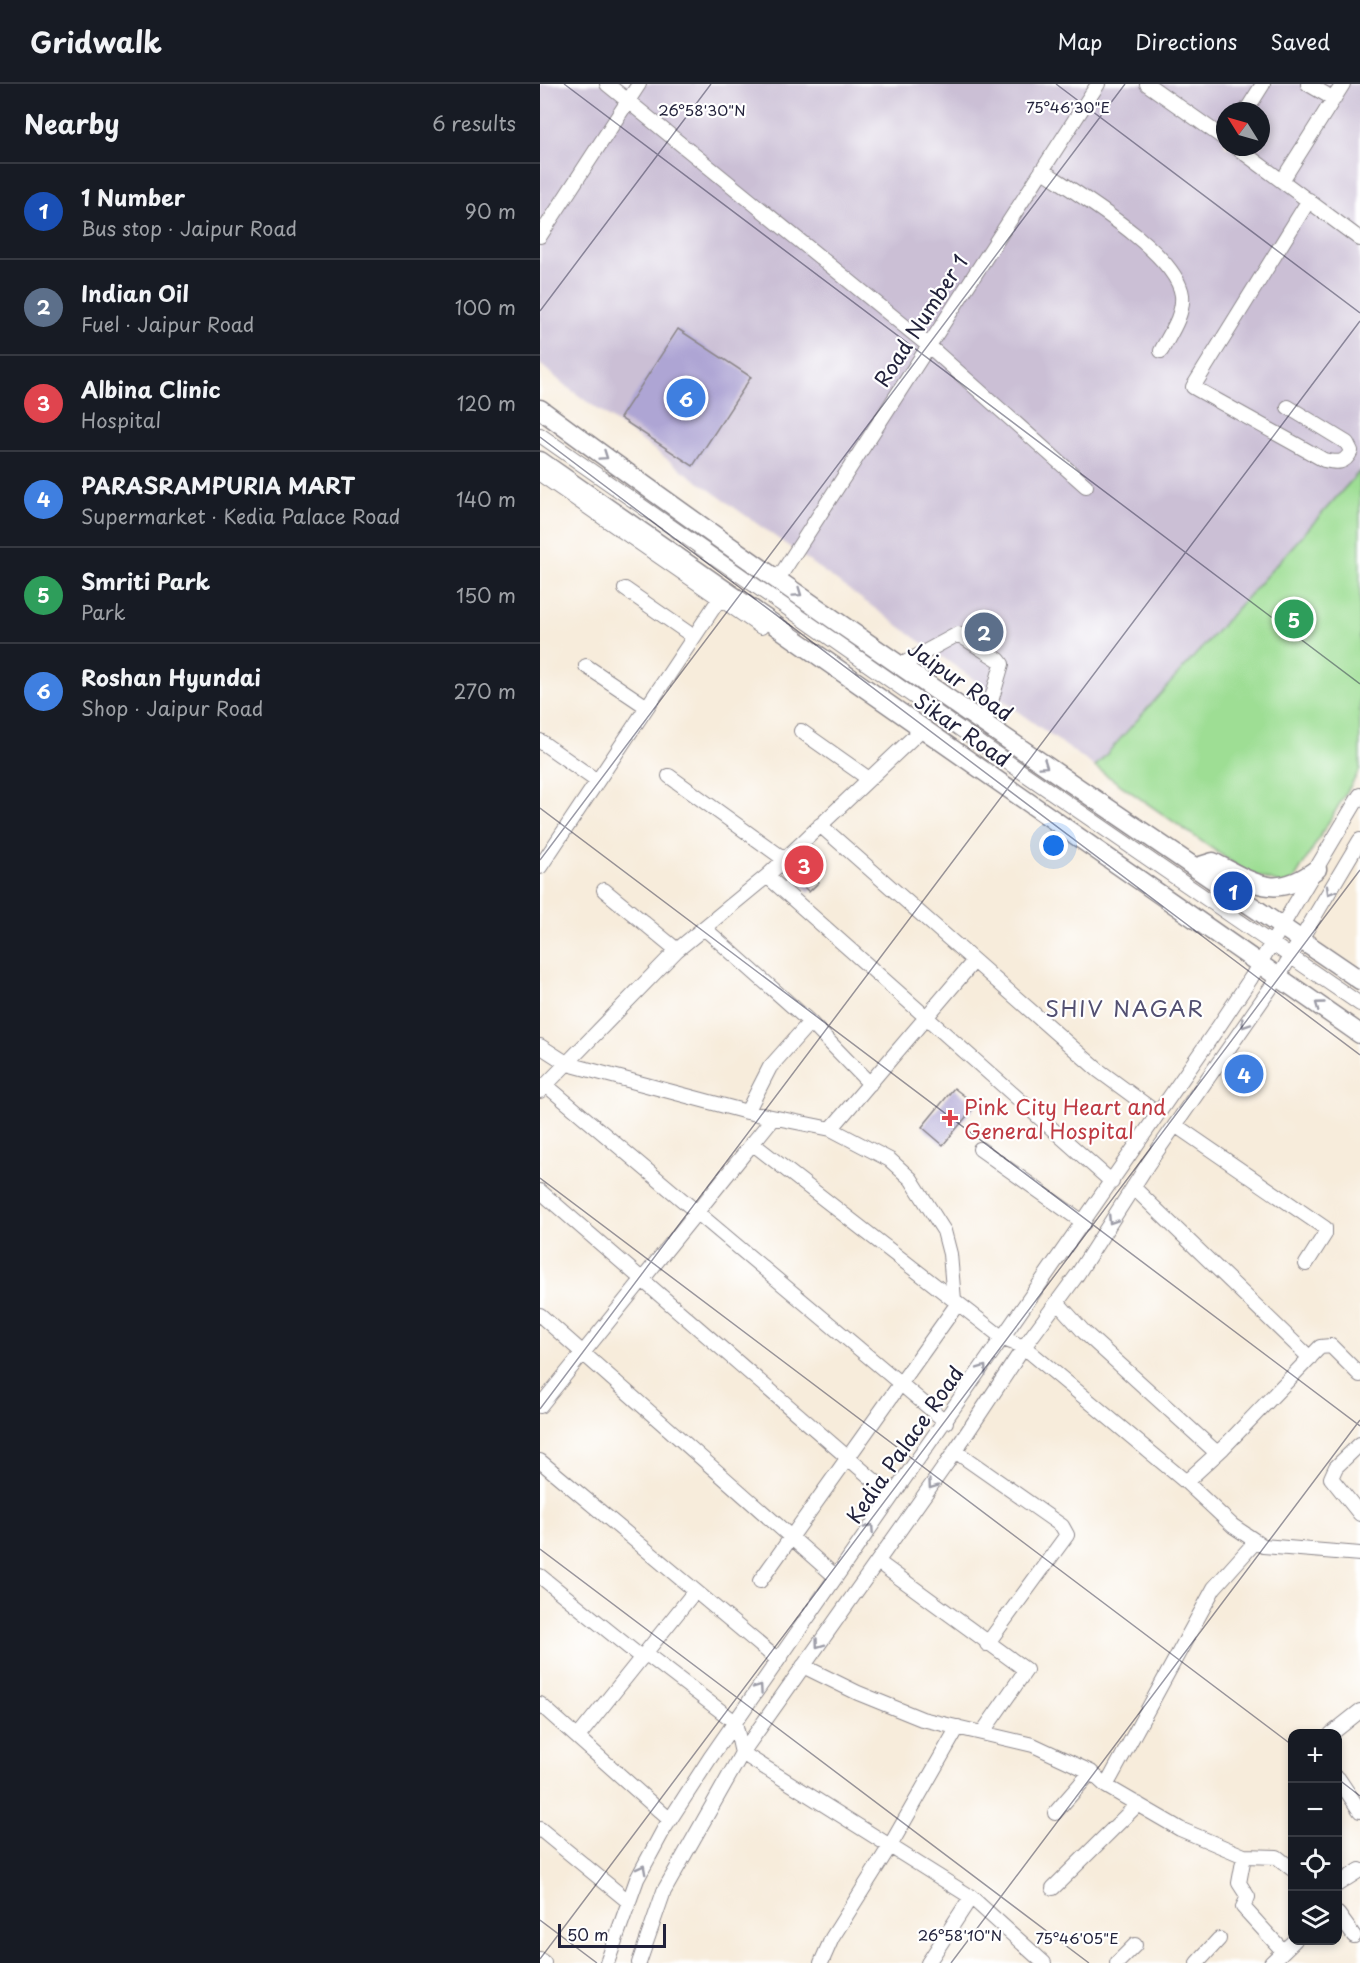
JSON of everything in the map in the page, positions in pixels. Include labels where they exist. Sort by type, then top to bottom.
[{"type":"main road","name":"Jaipur Road","points":[[540,409],[984,725],[1197,867],[1360,980]]},
{"type":"main road","name":"Sikar Road","points":[[541,468],[1258,966],[1279,976],[1360,1034]]},
{"type":"main road","points":[[1197,867],[1213,862],[1262,885],[1278,888],[1294,885],[1317,869]]},
{"type":"street","points":[[607,84],[930,346],[1086,486]]},
{"type":"street","points":[[540,236],[639,84]]},
{"type":"street","name":"Road Number 1","points":[[778,579],[1098,84]]},
{"type":"street","points":[[1147,84],[1216,133]]},
{"type":"street","points":[[1252,102],[1263,84]]},
{"type":"street","points":[[1308,84],[1334,99]]},
{"type":"street","points":[[1282,179],[1343,84]]},
{"type":"street","points":[[1249,156],[1360,239]]},
{"type":"street","points":[[1042,170],[1143,239],[1168,268],[1182,294],[1179,317],[1161,351]]},
{"type":"street","points":[[1288,407],[1347,443],[1351,451],[1347,459],[1338,464],[1324,460],[1193,387],[1309,200]]},
{"type":"street","points":[[541,468],[568,431]]},
{"type":"street","points":[[540,435],[1360,1004]]},
{"type":"street","points":[[625,589],[694,637]]},
{"type":"street","points":[[540,867],[723,594]]},
{"type":"street","points":[[901,665],[958,633],[999,660],[1002,664],[984,725]]},
{"type":"street","points":[[586,666],[647,707]]},
{"type":"street","points":[[801,731],[869,779]]},
{"type":"street","points":[[920,731],[767,876],[677,950],[633,993],[544,1088],[698,1211],[946,1422]]},
{"type":"street","points":[[540,741],[597,781]]},
{"type":"street","points":[[669,776],[784,860]]},
{"type":"street","points":[[1258,966],[1360,795]]},
{"type":"street","points":[[820,825],[1098,1070],[1158,1114]]},
{"type":"street","points":[[1279,976],[1360,840]]},
{"type":"street","points":[[767,876],[1112,1182]]},
{"type":"street","points":[[604,890],[677,950]]},
{"type":"street","points":[[704,928],[810,1022],[870,1084]]},
{"type":"street","points":[[831,1129],[974,961]]},
{"type":"street","name":"Kedia Palace Road","points":[[607,1963],[637,1879],[670,1820],[778,1660],[1004,1339],[1258,966]]},
{"type":"street","name":"Kedia Palace Road","points":[[639,1963],[664,1891],[742,1753],[955,1451],[1175,1125],[1279,976]]},
{"type":"street","points":[[747,1113],[770,1067],[810,1022]]},
{"type":"street","points":[[540,1046],[568,1064],[747,1113],[831,1129],[890,1160],[911,1179],[944,1232],[950,1254],[956,1302],[849,1458],[760,1581]]},
{"type":"street","points":[[540,1406],[582,1351],[773,1118]]},
{"type":"street","points":[[1175,1125],[1325,1228],[1325,1234],[1306,1264]]},
{"type":"street","points":[[752,1143],[1004,1339],[1024,1347],[1186,1482],[1233,1526],[1263,1546],[1360,1554]]},
{"type":"street","points":[[980,1149],[1084,1222]]},
{"type":"street","points":[[1133,1187],[1310,1358]]},
{"type":"street","points":[[540,1191],[892,1496]]},
{"type":"street","points":[[1057,1302],[1099,1346],[1217,1453]]},
{"type":"street","points":[[540,1316],[836,1578]]},
{"type":"street","points":[[1186,1482],[1320,1347],[1328,1344],[1360,1375]]},
{"type":"street","points":[[1360,1444],[1336,1467],[1331,1479],[1360,1514]]},
{"type":"street","points":[[955,1451],[1062,1526],[1067,1535],[987,1644]]},
{"type":"street","points":[[540,1461],[778,1660]]},
{"type":"street","points":[[1106,1786],[1214,1588],[1256,1541]]},
{"type":"street","points":[[878,1562],[987,1644],[1026,1670],[982,1733]]},
{"type":"street","points":[[540,1576],[735,1722],[742,1753],[971,1897],[1044,1963]]},
{"type":"street","points":[[578,1737],[695,1591]]},
{"type":"street","points":[[803,1666],[869,1698],[922,1719],[1033,1745],[1091,1772],[1106,1786],[1180,1829],[1244,1856],[1277,1857],[1288,1865]]},
{"type":"street","points":[[540,1704],[670,1820]]},
{"type":"street","points":[[1337,1729],[1360,1711]]},
{"type":"street","points":[[821,1963],[832,1938],[890,1846],[958,1728]]},
{"type":"street","points":[[1055,1813],[1091,1772]]},
{"type":"street","points":[[1341,1783],[1360,1811]]},
{"type":"street","points":[[1053,1888],[1138,1804]]},
{"type":"street","points":[[540,1829],[629,1902]]},
{"type":"street","points":[[1244,1856],[1239,1883],[1248,1897],[1243,1907],[1283,1951]]},
{"type":"street","points":[[1342,1881],[1360,1870]]},
{"type":"street","points":[[928,1963],[971,1897]]},
{"type":"street","points":[[1342,1920],[1354,1936]]},
{"type":"street","points":[[1197,1963],[1219,1939]]},
{"type":"street","points":[[1117,1963],[1135,1945]]},
{"type":"street","points":[[1271,1963],[1290,1945]]},
{"type":"street","points":[[540,1960],[544,1963]]},
{"type":"shaded area","points":[[540,84],[1360,84],[1360,471],[1095,767],[567,387],[540,364]]},
{"type":"green space","points":[[1360,471],[1360,770],[1294,880],[1282,884],[1246,872],[1095,767]]},
{"type":"building","points":[[678,329],[751,377],[693,466],[620,418]]},
{"type":"building","points":[[812,846],[826,861],[812,875],[819,882],[809,892],[787,870]]},
{"type":"building","points":[[954,1088],[976,1105],[943,1145],[922,1127]]},
{"type":"place","name":"Roshan Hyundai","points":[[686,398]]},
{"type":"place","name":"Smriti Park","points":[[1294,619]]},
{"type":"place","name":"Indian Oil","points":[[984,632]]},
{"type":"place","name":"Albina Clinic","points":[[804,865]]},
{"type":"place","name":"1 Number","points":[[1233,891]]},
{"type":"place","name":"PARASRAMPURIA MART","points":[[1244,1074]]},
{"type":"place","name":"Pink City Heart and General Hospital","points":[[950,1118]]},
{"type":"district","name":"SHIV NAGAR","points":[[1125,1007]]}]
